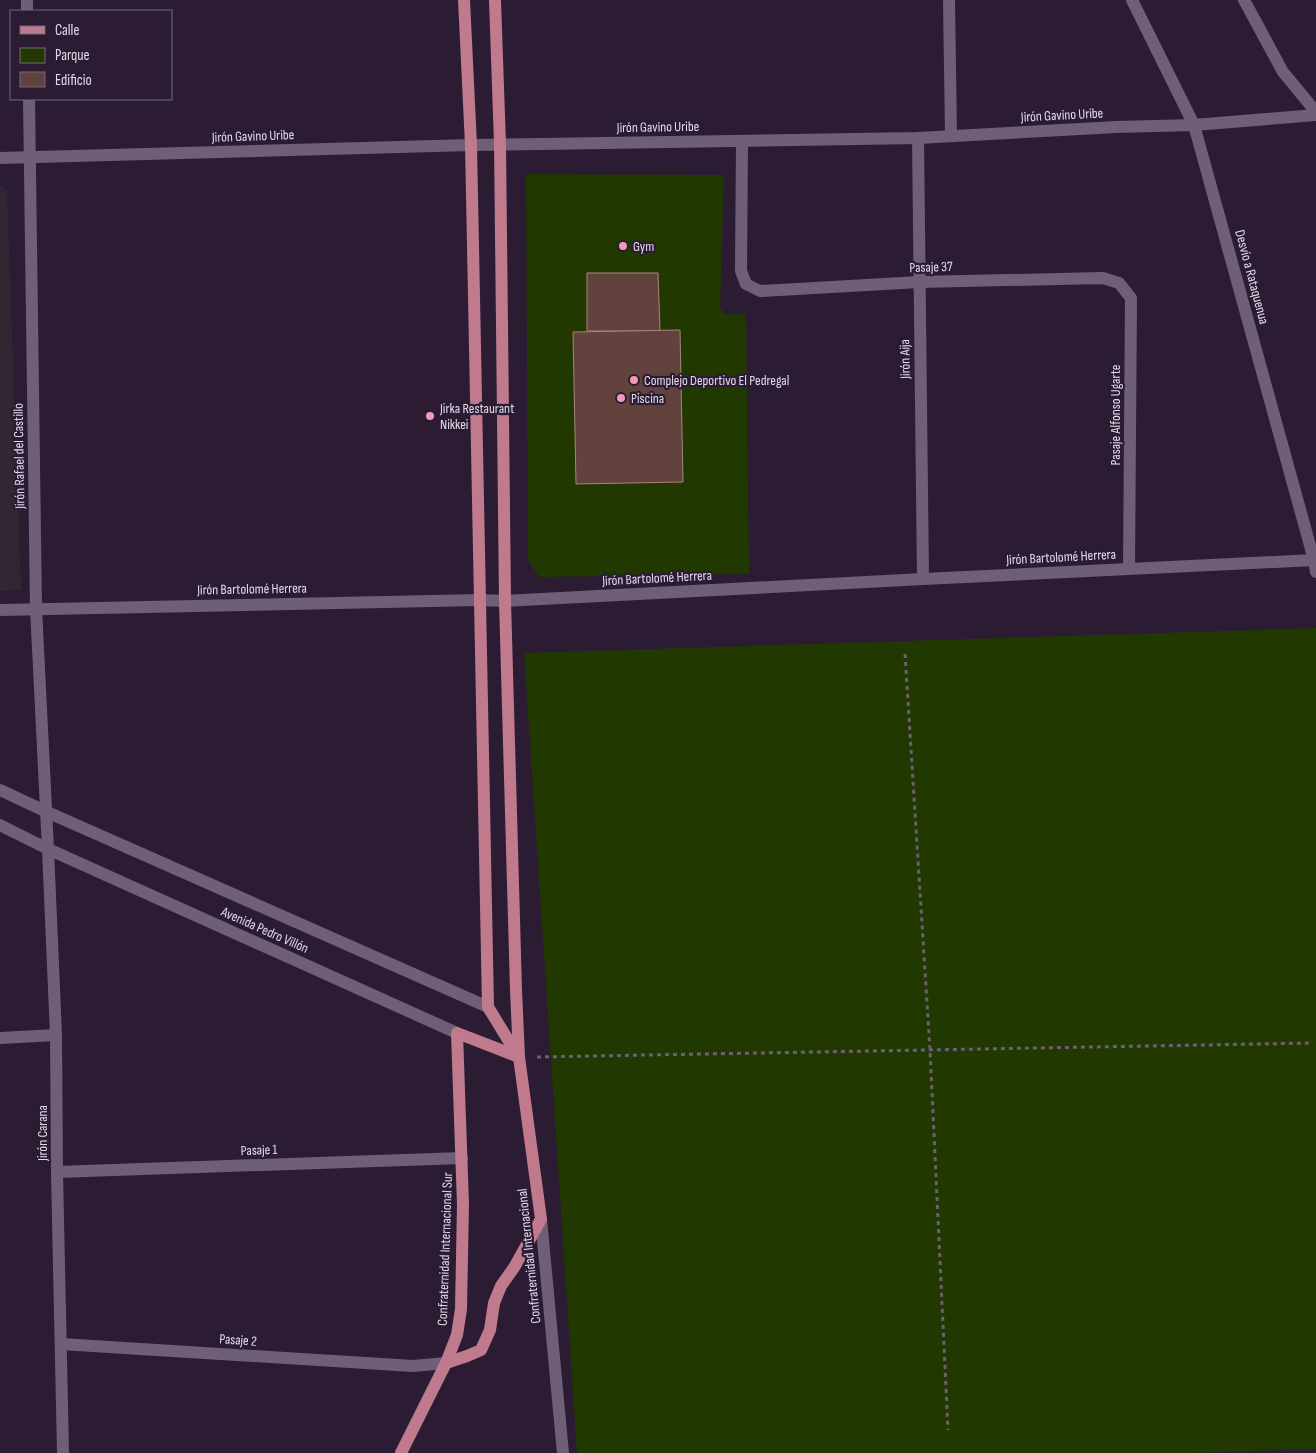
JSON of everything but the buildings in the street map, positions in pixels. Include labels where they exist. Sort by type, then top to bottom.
[{"type":"main road","points":[[464,0],[471,145],[488,1007],[519,1057]]},
{"type":"main road","name":"Confraternidad Internacional","points":[[495,0],[500,144],[505,601],[516,990],[519,1057],[541,1219]]},
{"type":"main road","name":"Avenida Pedro Villón","points":[[457,1033],[519,1057]]},
{"type":"main road","name":"Confraternidad Internacional Sur","points":[[401,1453],[446,1363],[457,1334],[461,1309],[463,1205],[457,1033]]},
{"type":"main road","points":[[446,1363],[481,1350],[490,1330],[494,1303],[501,1286],[515,1266],[541,1219]]},
{"type":"street","points":[[949,0],[951,136]]},
{"type":"street","name":"Desvío a Rataquenua","points":[[1132,0],[1194,125],[1316,568]]},
{"type":"street","points":[[1244,0],[1283,72],[1316,114]]},
{"type":"street","name":"Jirón Rafael del Castillo","points":[[29,100],[36,608],[47,812]]},
{"type":"street","name":"Jirón Gavino Uribe","points":[[0,158],[500,144],[918,138],[1116,127],[1194,125],[1316,114]]},
{"type":"street","name":"Jirón Aija","points":[[918,138],[923,579]]},
{"type":"street","name":"Pasaje 37","points":[[742,141],[741,271],[746,284],[760,291],[919,282],[1103,278]]},
{"type":"street","name":"Pasaje Alfonso Ugarte","points":[[1103,278],[1119,283],[1131,298],[1128,569]]},
{"type":"street","name":"Jirón Bartolomé Herrera","points":[[0,610],[505,601],[1128,569],[1316,568]]},
{"type":"street","name":"Avenida Pedro Villón","points":[[0,790],[488,1007]]},
{"type":"street","name":"Jirón Carana","points":[[47,812],[56,1035],[63,1453]]},
{"type":"street","name":"Avenida Pedro Villón","points":[[0,825],[48,849],[457,1033]]},
{"type":"street","points":[[0,1038],[56,1035]]},
{"type":"street","name":"Pasaje 1","points":[[57,1172],[462,1158]]},
{"type":"street","name":"Confraternidad Internacional","points":[[541,1219],[563,1453]]},
{"type":"street","name":"Pasaje 2","points":[[61,1344],[414,1366],[446,1363]]},
{"type":"path","points":[[905,654],[930,1050],[948,1430]]},
{"type":"path","points":[[519,1057],[1313,1043]]},
{"type":"shaded area","points":[[0,185],[7,191],[21,590],[0,591]]},
{"type":"green space","points":[[526,174],[724,175],[720,308],[724,314],[746,314],[749,574],[539,577],[528,560]]},
{"type":"green space","points":[[1316,628],[1316,1449],[1191,1453],[577,1453],[524,653]]},
{"type":"place","name":"Gym","points":[[623,246]]},
{"type":"place","name":"Complejo Deportivo El Pedregal","points":[[634,380]]},
{"type":"place","name":"Piscina","points":[[621,398]]},
{"type":"place","name":"Jirka Restaurant Nikkei","points":[[430,416]]}]
